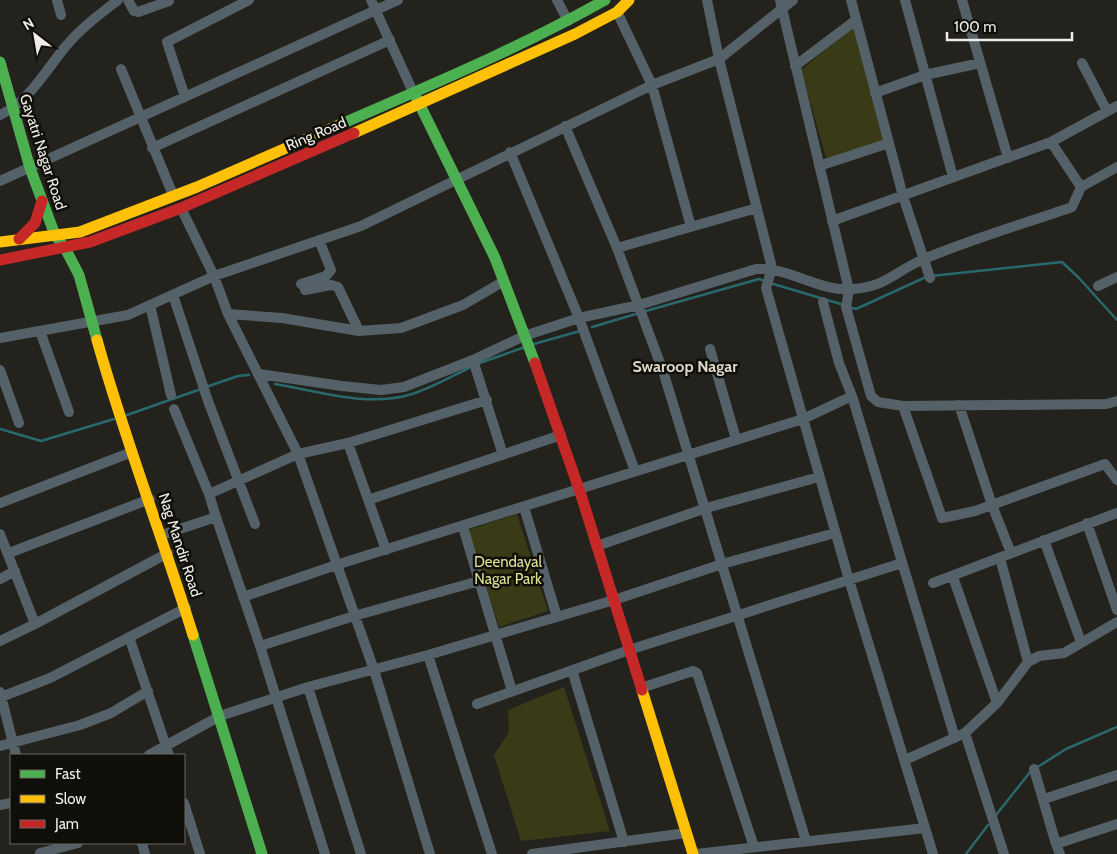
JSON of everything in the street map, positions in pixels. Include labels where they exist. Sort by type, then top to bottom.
[{"type":"street","points":[[57,0],[61,15]]},
{"type":"street","points":[[0,115],[13,109],[24,100],[66,45],[118,0]]},
{"type":"street","points":[[128,0],[134,11],[138,12],[169,1]]},
{"type":"street","points":[[185,97],[167,42],[249,0]]},
{"type":"street","points":[[372,0],[419,105],[457,178],[504,281],[579,489],[694,854],[925,828]]},
{"type":"street","points":[[0,181],[398,0]]},
{"type":"street","points":[[557,0],[568,21]]},
{"type":"street","name":"Ring Road","points":[[0,242],[80,232],[198,187],[568,21],[606,0]]},
{"type":"street","name":"Ring Road","points":[[0,260],[90,242],[181,208],[419,105],[575,34],[617,12],[629,0]]},
{"type":"street","points":[[707,0],[719,59],[757,208],[770,272],[766,288],[835,533],[933,854]]},
{"type":"street","points":[[0,338],[128,315],[214,276],[361,226],[510,152],[652,85],[719,59],[781,4],[793,0]]},
{"type":"street","points":[[851,0],[902,196],[930,278]]},
{"type":"street","points":[[905,0],[953,178]]},
{"type":"street","points":[[962,0],[1008,158]]},
{"type":"street","points":[[781,4],[832,221],[847,299],[871,396],[878,402],[902,406],[1023,406],[1106,404],[1117,401]]},
{"type":"street","points":[[617,12],[652,85],[691,227]]},
{"type":"street","points":[[795,66],[856,20]]},
{"type":"street","points":[[152,148],[390,40]]},
{"type":"street","name":"Gayatri Nagar Road","points":[[0,62],[30,168],[55,235],[65,248]]},
{"type":"street","points":[[875,93],[925,75],[980,63]]},
{"type":"street","points":[[1082,63],[1107,111]]},
{"type":"street","points":[[121,69],[173,195]]},
{"type":"street","points":[[832,221],[1050,142],[1117,106]]},
{"type":"street","points":[[566,126],[639,305],[689,453],[806,841]]},
{"type":"street","points":[[1050,142],[1081,187]]},
{"type":"street","points":[[819,166],[888,143]]},
{"type":"street","points":[[510,152],[579,318],[635,471]]},
{"type":"street","points":[[847,299],[923,262],[1072,207],[1081,187],[1117,167]]},
{"type":"street","points":[[18,239],[37,223],[42,212],[42,201]]},
{"type":"street","points":[[181,208],[214,276],[228,314],[298,454],[374,670],[430,854]]},
{"type":"street","points":[[616,248],[757,208]]},
{"type":"street","points":[[318,240],[331,270],[326,276],[303,287],[331,285],[338,287],[359,331]]},
{"type":"street","name":"Nag Mandir Road","points":[[65,248],[79,275],[118,414],[162,534],[262,854]]},
{"type":"street","points":[[259,374],[381,390],[404,388],[473,360],[524,336],[579,318],[639,305],[756,269],[825,286],[847,299]]},
{"type":"street","points":[[1098,286],[1117,277]]},
{"type":"street","points":[[228,314],[282,318],[359,331],[402,328],[463,305],[504,281]]},
{"type":"street","points":[[173,295],[208,401],[254,524]]},
{"type":"street","points":[[823,302],[839,364],[852,396],[955,738]]},
{"type":"street","points":[[150,305],[171,394]]},
{"type":"street","points":[[40,331],[69,412]]},
{"type":"street","points":[[710,349],[736,439]]},
{"type":"street","points":[[473,360],[503,455]]},
{"type":"street","points":[[0,370],[3,386],[19,422]]},
{"type":"street","points":[[242,597],[336,565],[462,527],[689,453],[803,419],[852,396]]},
{"type":"street","points":[[210,494],[298,454],[348,442],[487,400]]},
{"type":"street","points":[[959,405],[992,505],[1011,554]]},
{"type":"street","points":[[902,406],[942,518],[992,505],[1105,464],[1117,480]]},
{"type":"street","points":[[174,409],[210,494],[325,854]]},
{"type":"street","points":[[368,500],[561,435]]},
{"type":"street","points":[[348,442],[386,550]]},
{"type":"street","points":[[0,503],[132,452]]},
{"type":"street","points":[[597,546],[706,508],[819,477]]},
{"type":"street","points":[[9,553],[150,499]]},
{"type":"street","points":[[524,507],[557,617]]},
{"type":"street","points":[[933,583],[953,577],[1087,523],[1117,513]]},
{"type":"street","points":[[162,534],[216,516]]},
{"type":"street","points":[[1087,523],[1117,610]]},
{"type":"street","points":[[462,527],[512,691]]},
{"type":"street","points":[[154,754],[168,751],[220,716],[308,687],[428,655],[614,600],[722,564],[835,533]]},
{"type":"street","points":[[0,534],[9,553],[35,624]]},
{"type":"street","points":[[1044,540],[1081,642]]},
{"type":"street","points":[[0,641],[168,553]]},
{"type":"street","points":[[1000,558],[1028,662]]},
{"type":"street","points":[[477,704],[629,650],[902,563]]},
{"type":"street","points":[[0,579],[15,571]]},
{"type":"street","points":[[953,577],[997,703]]},
{"type":"street","points":[[260,646],[354,616],[479,582]]},
{"type":"street","points":[[16,754],[1,694],[50,678],[186,608]]},
{"type":"street","points":[[905,760],[965,733],[997,703],[1028,662],[1039,656],[1064,653],[1117,622]]},
{"type":"street","points":[[129,637],[168,751]]},
{"type":"street","points":[[428,655],[492,854]]},
{"type":"street","points":[[572,670],[624,842]]},
{"type":"street","points":[[641,688],[693,671],[697,673],[754,847]]},
{"type":"street","points":[[308,687],[361,854]]},
{"type":"street","points":[[0,746],[80,725],[111,713],[148,691]]},
{"type":"street","points":[[965,733],[987,808],[1004,854]]},
{"type":"street","points":[[1034,769],[1060,854]]},
{"type":"street","points":[[1044,800],[1117,775]]},
{"type":"street","points":[[185,806],[200,854]]},
{"type":"street","points":[[1056,844],[1117,824]]},
{"type":"street","points":[[532,854],[686,833]]},
{"type":"street","points":[[39,850],[72,844]]},
{"type":"green space","points":[[853,27],[885,140],[827,161],[801,70]]},
{"type":"green space","name":"Deendayal Nagar Park","points":[[517,514],[548,611],[499,627],[468,530]]},
{"type":"green space","points":[[564,687],[610,831],[521,841],[494,755],[509,732],[508,710]]},
{"type":"waterway","points":[[931,276],[1062,262],[1117,320]]},
{"type":"waterway","points":[[849,307],[856,309],[926,277]]},
{"type":"waterway","points":[[646,311],[759,279],[765,281]]},
{"type":"waterway","points":[[770,283],[844,305]]},
{"type":"waterway","points":[[592,327],[636,314]]},
{"type":"waterway","points":[[534,344],[580,331]]},
{"type":"waterway","points":[[477,364],[525,347]]},
{"type":"waterway","points":[[275,384],[343,397],[361,399],[395,398],[427,389],[471,367]]},
{"type":"waterway","points":[[206,387],[238,376],[249,375]]},
{"type":"waterway","points":[[127,415],[201,389]]},
{"type":"waterway","points":[[0,429],[41,441],[114,419]]},
{"type":"waterway","points":[[1036,768],[1066,749],[1117,727]]},
{"type":"waterway","points":[[996,815],[1031,771]]},
{"type":"waterway","points":[[966,854],[988,825]]},
{"type":"traffic: fast","points":[[339,125],[507,50],[605,0]]},
{"type":"traffic: fast","points":[[0,62],[30,168],[55,235],[65,248],[79,275],[97,340]]},
{"type":"traffic: fast","points":[[415,95],[495,258],[535,363]]},
{"type":"traffic: fast","points":[[193,635],[262,854]]},
{"type":"traffic: slow","points":[[354,133],[575,34],[617,12],[629,0]]},
{"type":"traffic: slow","points":[[0,242],[80,232],[197,187],[339,125]]},
{"type":"traffic: slow","points":[[97,340],[119,414],[193,635]]},
{"type":"traffic: slow","points":[[642,690],[693,854]]},
{"type":"traffic: jam","points":[[0,260],[90,242],[181,208],[354,133]]},
{"type":"traffic: jam","points":[[19,239],[35,223],[42,201]]},
{"type":"traffic: jam","points":[[535,363],[581,495],[642,690]]},
{"type":"district","name":"Swaroop Nagar","points":[[685,366]]}]
